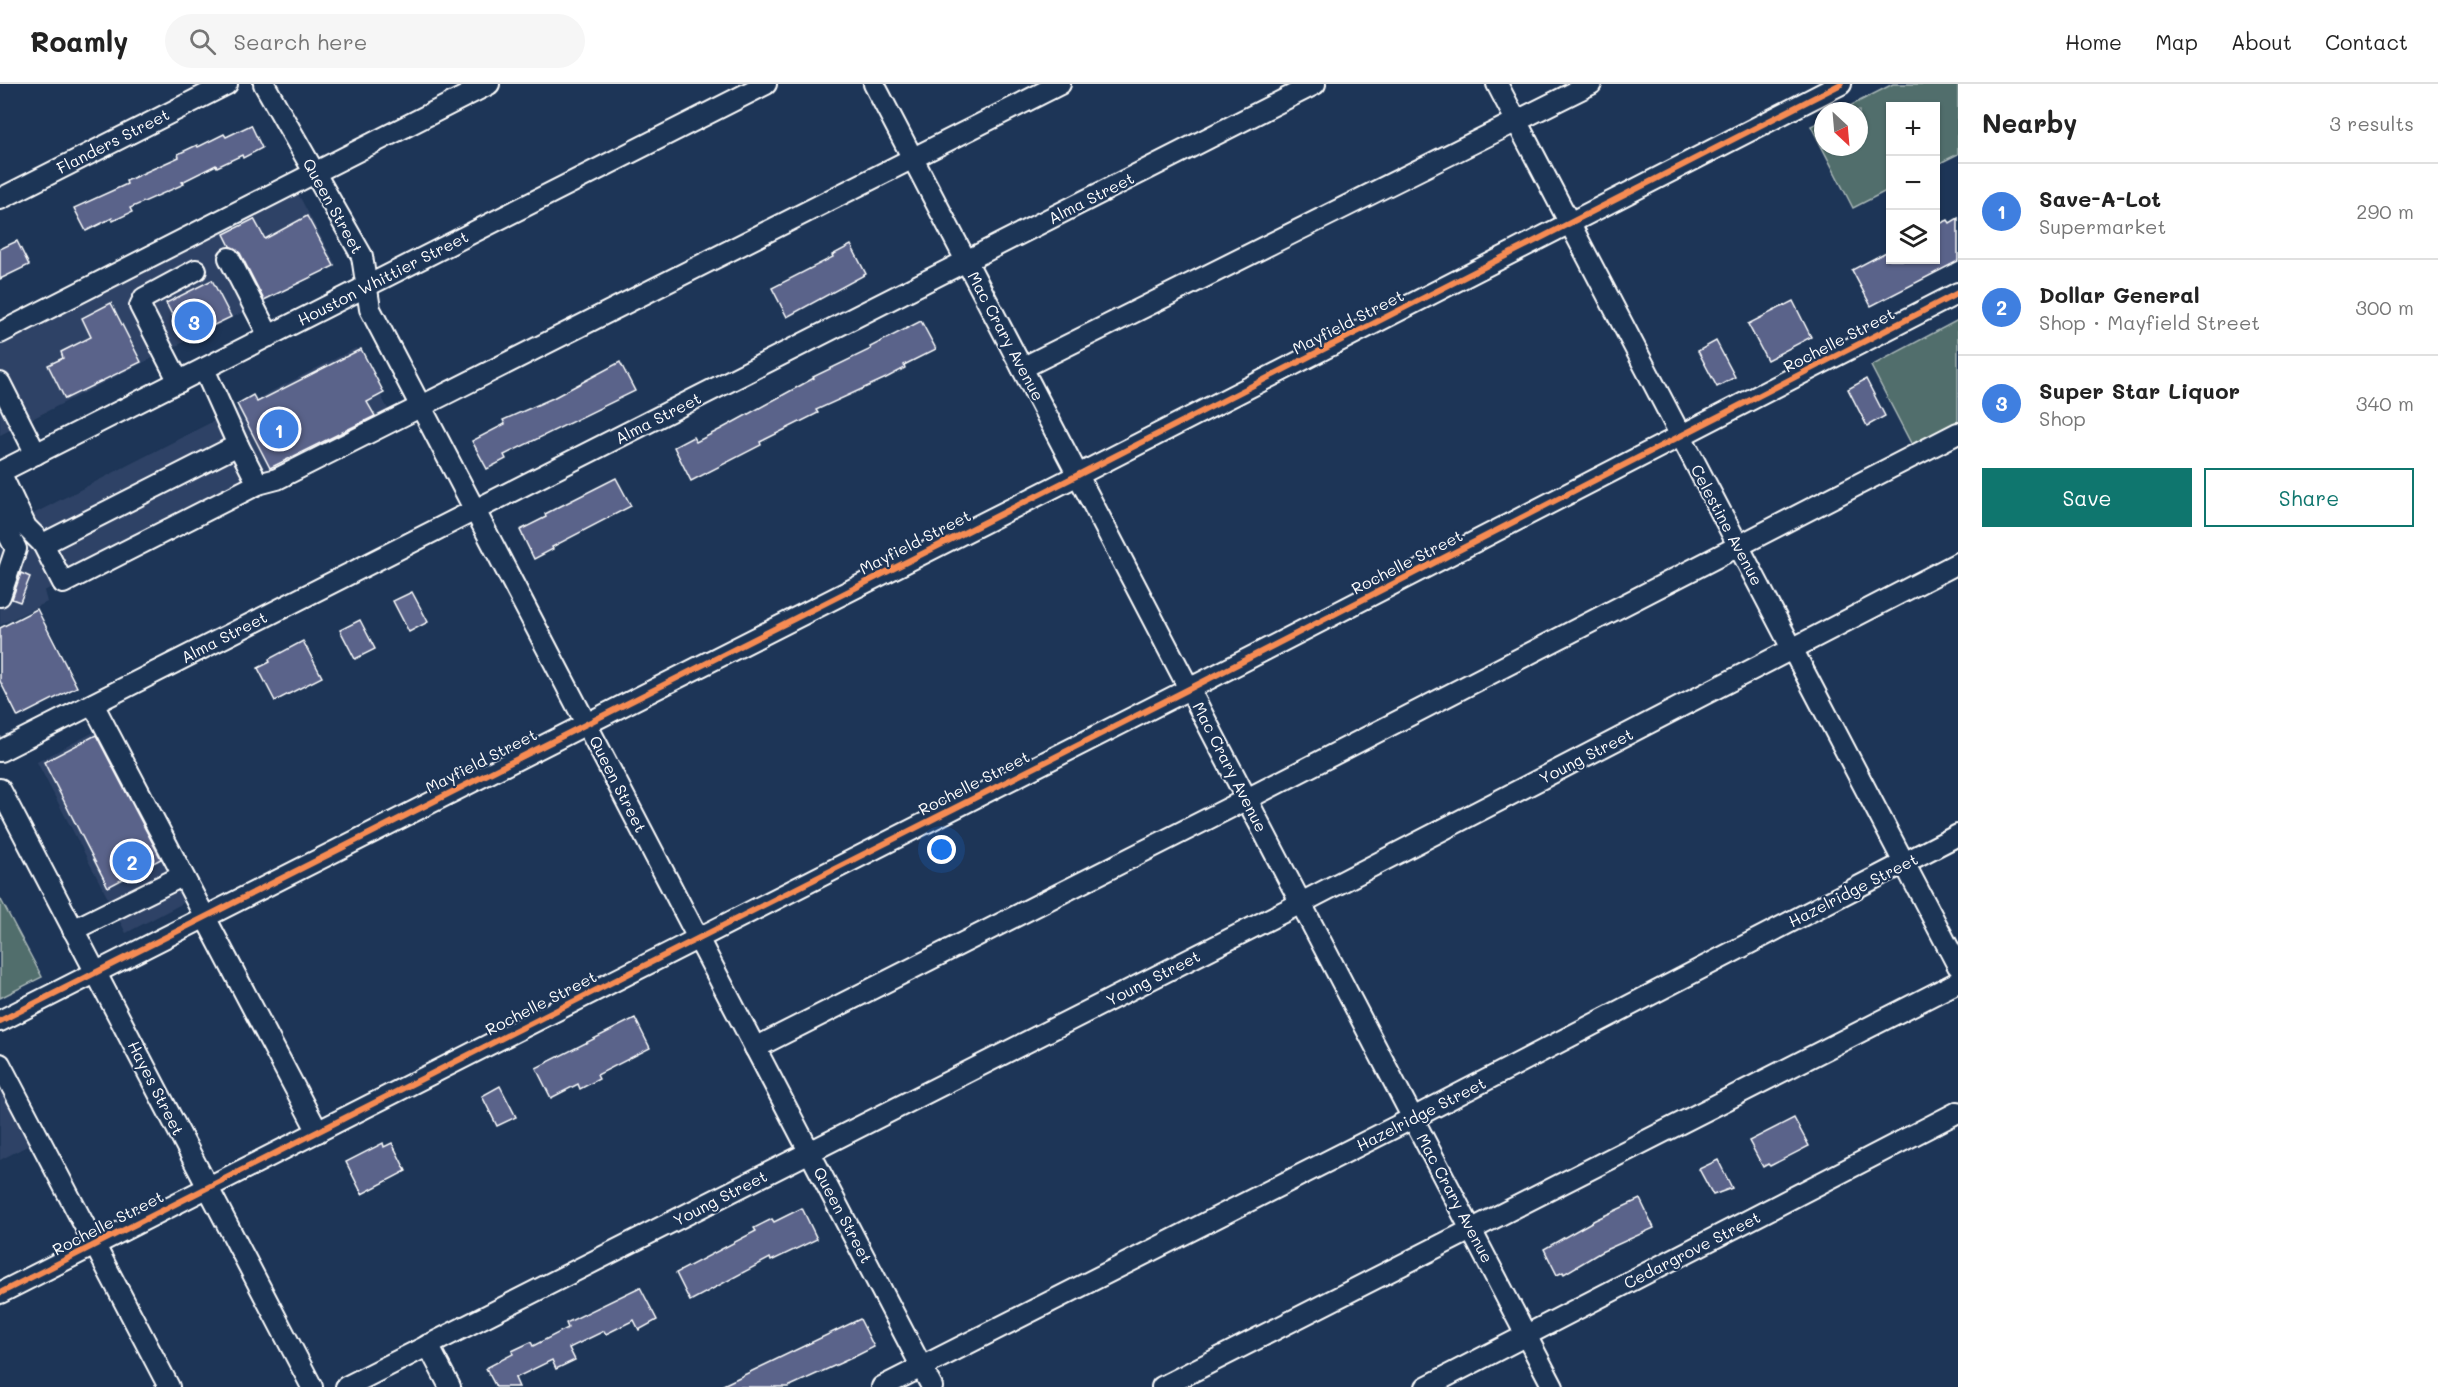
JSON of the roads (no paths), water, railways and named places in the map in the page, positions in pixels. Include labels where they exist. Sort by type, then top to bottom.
[{"type":"street","name":"Flanders Street","points":[[0,199],[226,84]]},
{"type":"street","name":"Queen Street","points":[[264,84],[362,256],[370,309],[932,1387]]},
{"type":"street","points":[[0,333],[489,84]]},
{"type":"street","name":"Houston Whittier Street","points":[[0,472],[766,84]]},
{"type":"street","name":"Mac Crary Avenue","points":[[874,84],[1553,1387]]},
{"type":"street","points":[[0,472],[27,527],[43,544],[63,583],[258,484],[278,478],[1060,84]]},
{"type":"street","name":"Alma Street","points":[[0,750],[1315,84]]},
{"type":"street","name":"Celestine Avenue","points":[[1497,84],[1958,966]]},
{"type":"street","points":[[1022,369],[1591,84]]},
{"type":"street","name":"Mayfield Street","points":[[0,1021],[1078,475],[1841,84]]},
{"type":"street","points":[[229,258],[269,336]]},
{"type":"street","points":[[179,382],[140,306],[144,298],[196,270]]},
{"type":"street","name":"Rochelle Street","points":[[0,1293],[1189,689],[1958,293]]},
{"type":"street","points":[[204,369],[258,484]]},
{"type":"street","points":[[0,383],[6,408],[36,454]]},
{"type":"street","points":[[755,1047],[1246,799],[1958,433]]},
{"type":"street","points":[[43,544],[238,445]]},
{"type":"street","points":[[0,501],[9,519],[3,530],[16,549],[0,596]]},
{"type":"street","name":"Young Street","points":[[346,1387],[1301,903],[1958,563]]},
{"type":"street","points":[[93,704],[318,1132]]},
{"type":"street","name":"Hayes Street","points":[[0,789],[312,1387]]},
{"type":"street","name":"Hazelridge Street","points":[[882,1387],[1413,1118],[1958,835]]},
{"type":"street","points":[[74,930],[182,876]]},
{"type":"street","points":[[1162,1387],[1958,982]]},
{"type":"street","points":[[0,1064],[169,1387]]},
{"type":"street","name":"Cedargrove Street","points":[[1426,1387],[1958,1112]]},
{"type":"street","points":[[428,1345],[450,1387]]},
{"type":"place","name":"Super Star Liquor","points":[[194,321]]},
{"type":"place","name":"Save-A-Lot","points":[[279,429]]},
{"type":"place","name":"Dollar General","points":[[132,861]]}]
